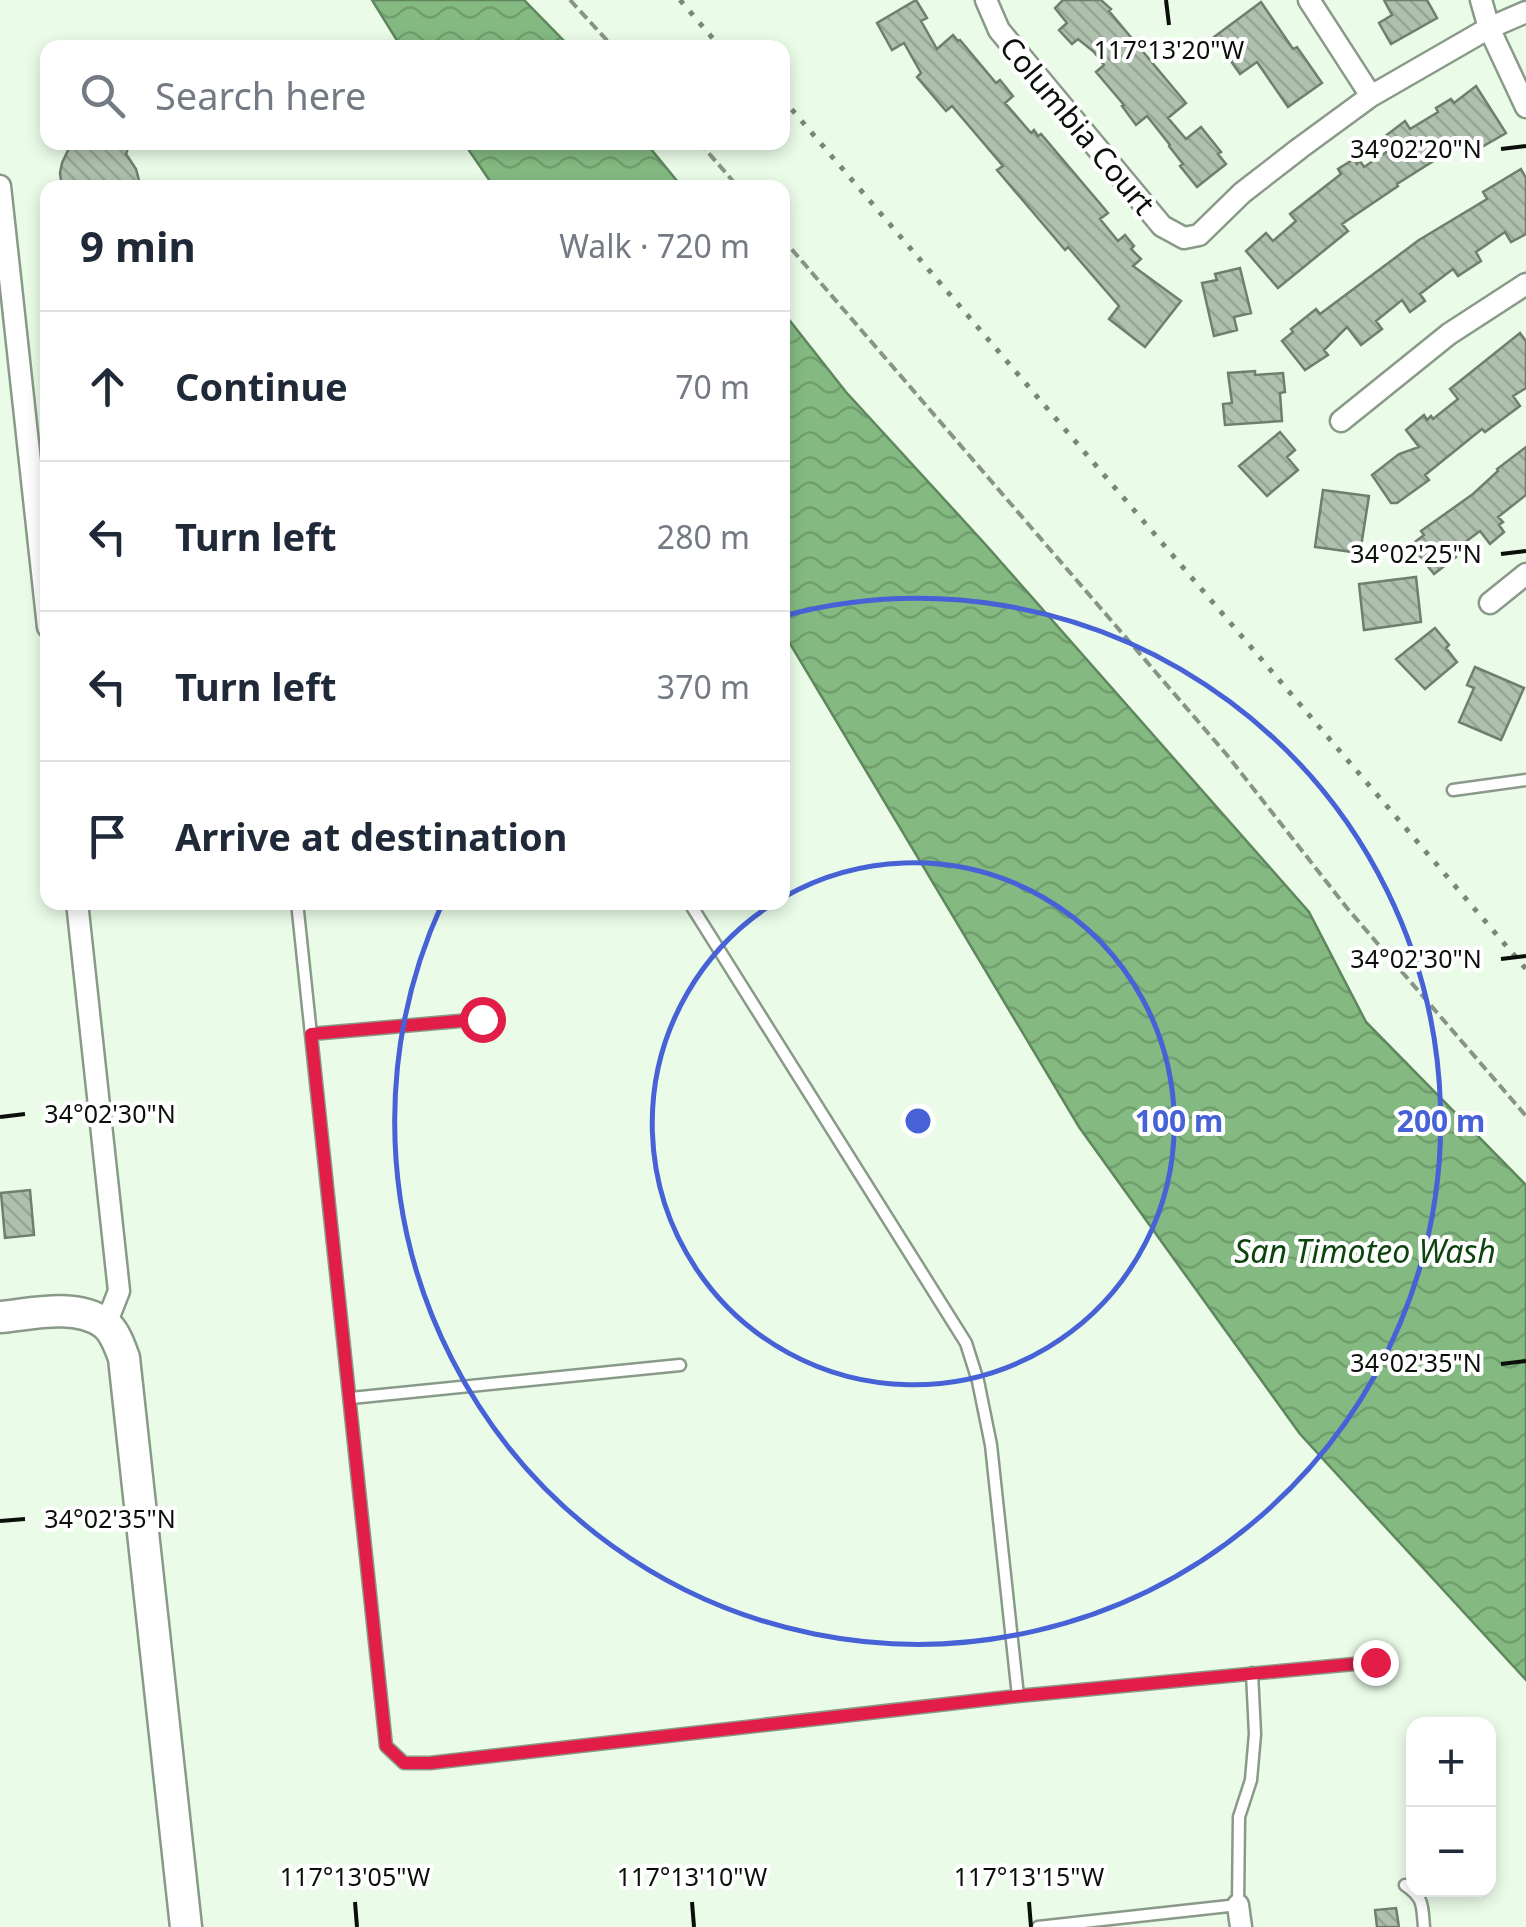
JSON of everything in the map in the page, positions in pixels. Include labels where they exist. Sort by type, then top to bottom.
[{"type":"main road","points":[[0,1317],[57,1311],[78,1313],[106,1324],[124,1358],[186,1927]]},
{"type":"street","name":"Columbia Court","points":[[986,0],[999,30],[1112,166],[1162,226],[1184,238],[1199,235],[1242,194],[1371,96]]},
{"type":"street","points":[[1309,0],[1371,96],[1490,28],[1526,12]]},
{"type":"street","points":[[1481,0],[1526,107]]},
{"type":"street","points":[[0,186],[40,506]]},
{"type":"street","points":[[1342,422],[1449,334],[1526,284]]},
{"type":"street","points":[[1490,603],[1526,574]]},
{"type":"street","points":[[78,910],[119,1291],[106,1324]]},
{"type":"street","points":[[1238,1904],[1241,1927]]},
{"type":"lane","points":[[1453,790],[1526,780]]},
{"type":"lane","points":[[298,910],[386,1746],[404,1763],[1018,1696],[1375,1662]]},
{"type":"lane","points":[[694,910],[966,1344],[991,1446],[1018,1696]]},
{"type":"lane","points":[[311,1034],[482,1019]]},
{"type":"lane","points":[[350,1398],[680,1365]]},
{"type":"lane","points":[[1038,1927],[1238,1904],[1239,1817],[1251,1780],[1255,1734],[1252,1673]]},
{"type":"lane","points":[[1405,1885],[1419,1894],[1424,1927]]},
{"type":"lane","points":[[1171,1912],[1173,1927]]},
{"type":"path","points":[[570,0],[607,40]]},
{"type":"path","points":[[707,150],[731,180]]},
{"type":"path","points":[[790,247],[1227,755],[1346,908],[1526,1116]]},
{"type":"water","points":[[372,0],[524,0],[563,40],[397,40]]},
{"type":"water","points":[[469,150],[652,150],[676,180],[489,180]]},
{"type":"water","name":"San Timoteo Wash","points":[[790,321],[846,392],[1309,912],[1366,1022],[1526,1185],[1526,1680],[1300,1434],[1079,1127],[790,644]]},
{"type":"building","points":[[916,0],[927,18],[921,21],[937,49],[953,35],[996,83],[1000,80],[1013,96],[1005,103],[1031,133],[1034,130],[1038,136],[1041,134],[1108,213],[1100,219],[1118,241],[1125,235],[1134,246],[1131,249],[1141,259],[1133,266],[1181,301],[1145,347],[1109,319],[1119,306],[997,170],[1003,166],[952,106],[946,111],[917,77],[921,73],[904,43],[892,50],[877,23]]},
{"type":"building","points":[[1063,0],[1101,0],[1111,9],[1186,103],[1168,118],[1186,139],[1201,127],[1226,164],[1197,187],[1147,116],[1136,125],[1096,72],[1104,65],[1094,52],[1078,39],[1072,44],[1059,30],[1067,23],[1055,8]]},
{"type":"building","points":[[1384,0],[1427,0],[1437,18],[1391,44],[1379,23],[1392,15]]},
{"type":"building","points":[[1261,2],[1322,83],[1288,107],[1257,62],[1240,74],[1214,37]]},
{"type":"building","points":[[1476,86],[1506,133],[1466,156],[1459,145],[1397,184],[1342,224],[1348,231],[1278,288],[1246,251],[1266,233],[1273,241],[1296,221],[1290,214],[1341,174],[1338,169],[1354,159],[1364,167],[1391,149],[1384,137],[1405,121],[1410,129],[1438,112],[1436,108],[1451,99],[1454,103]]},
{"type":"building","points":[[68,150],[127,150],[139,180],[61,180]]},
{"type":"building","points":[[1521,169],[1526,178],[1526,234],[1511,242],[1505,232],[1476,252],[1481,261],[1458,276],[1453,269],[1420,294],[1425,301],[1410,312],[1402,300],[1376,321],[1382,329],[1361,345],[1347,327],[1324,350],[1328,355],[1305,370],[1282,341],[1293,332],[1291,329],[1316,309],[1320,314],[1419,240],[1487,199],[1483,192]]},
{"type":"building","points":[[1240,268],[1251,313],[1234,317],[1237,330],[1214,336],[1202,283],[1217,280],[1215,274]]},
{"type":"building","points":[[1520,333],[1526,341],[1526,388],[1513,396],[1520,406],[1485,432],[1482,429],[1425,475],[1429,480],[1397,503],[1391,503],[1372,475],[1399,454],[1419,447],[1406,430],[1424,415],[1427,420],[1431,416],[1433,419],[1458,399],[1450,389]]},
{"type":"building","points":[[1255,371],[1255,375],[1283,373],[1282,421],[1225,425],[1223,404],[1232,403],[1228,373]]},
{"type":"building","points":[[1280,432],[1295,450],[1287,457],[1298,470],[1267,496],[1239,466]]},
{"type":"building","points":[[1526,447],[1526,495],[1498,517],[1504,532],[1490,544],[1480,531],[1452,552],[1456,557],[1434,574],[1411,545],[1424,535],[1421,531],[1473,494]]},
{"type":"building","points":[[1323,490],[1369,496],[1360,553],[1315,547]]},
{"type":"building","points":[[1416,577],[1421,622],[1364,630],[1359,584]]},
{"type":"building","points":[[1435,628],[1457,662],[1425,689],[1396,659]]},
{"type":"building","points":[[1475,667],[1524,688],[1501,740],[1459,722],[1474,688],[1467,685]]},
{"type":"building","points":[[30,1190],[34,1235],[5,1238],[1,1193]]},
{"type":"building","points":[[1396,1908],[1399,1927],[1377,1927],[1375,1910]]},
{"type":"railway","points":[[680,0],[714,40]]},
{"type":"railway","points":[[790,107],[1526,969]]},
{"type":"route","points":[[482,1019],[311,1034],[386,1746],[404,1763],[1018,1696],[1375,1662]]}]
